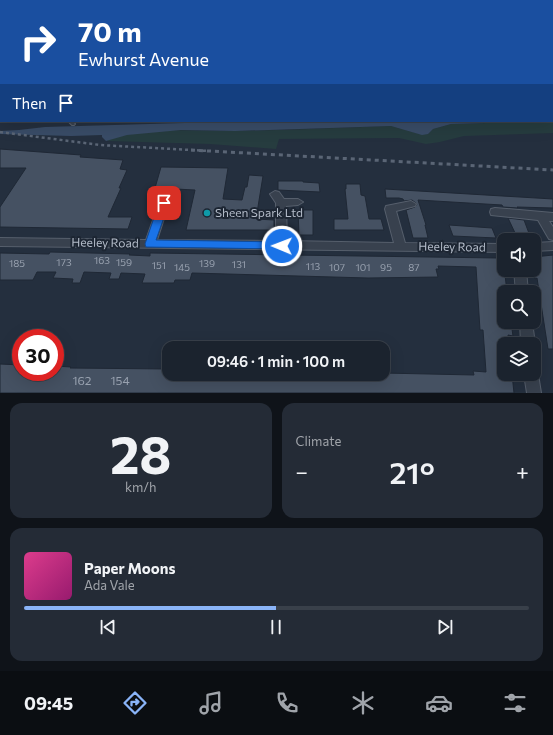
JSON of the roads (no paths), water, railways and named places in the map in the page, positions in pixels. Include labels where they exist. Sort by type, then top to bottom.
[{"type":"street","points":[[282,246],[278,199],[298,202]]},
{"type":"street","points":[[150,244],[164,203]]},
{"type":"street","name":"Heeley Road","points":[[400,246],[390,208],[411,204]]},
{"type":"street","points":[[495,212],[553,217]]},
{"type":"street","points":[[541,217],[553,236]]},
{"type":"street","name":"Heeley Road","points":[[0,242],[497,248]]},
{"type":"street","points":[[541,247],[553,246]]},
{"type":"street","points":[[532,381],[534,393]]},
{"type":"water","points":[[519,122],[451,124],[433,129],[428,134],[422,135],[391,126],[235,131],[181,130],[127,135],[106,141],[102,135],[71,136],[0,134],[0,131],[45,127],[184,123]]},
{"type":"railway","points":[[0,132],[100,145],[209,151]]},
{"type":"railway","points":[[191,150],[553,170]]},
{"type":"place","name":"Sheen Spark Ltd","points":[[207,213]]}]
